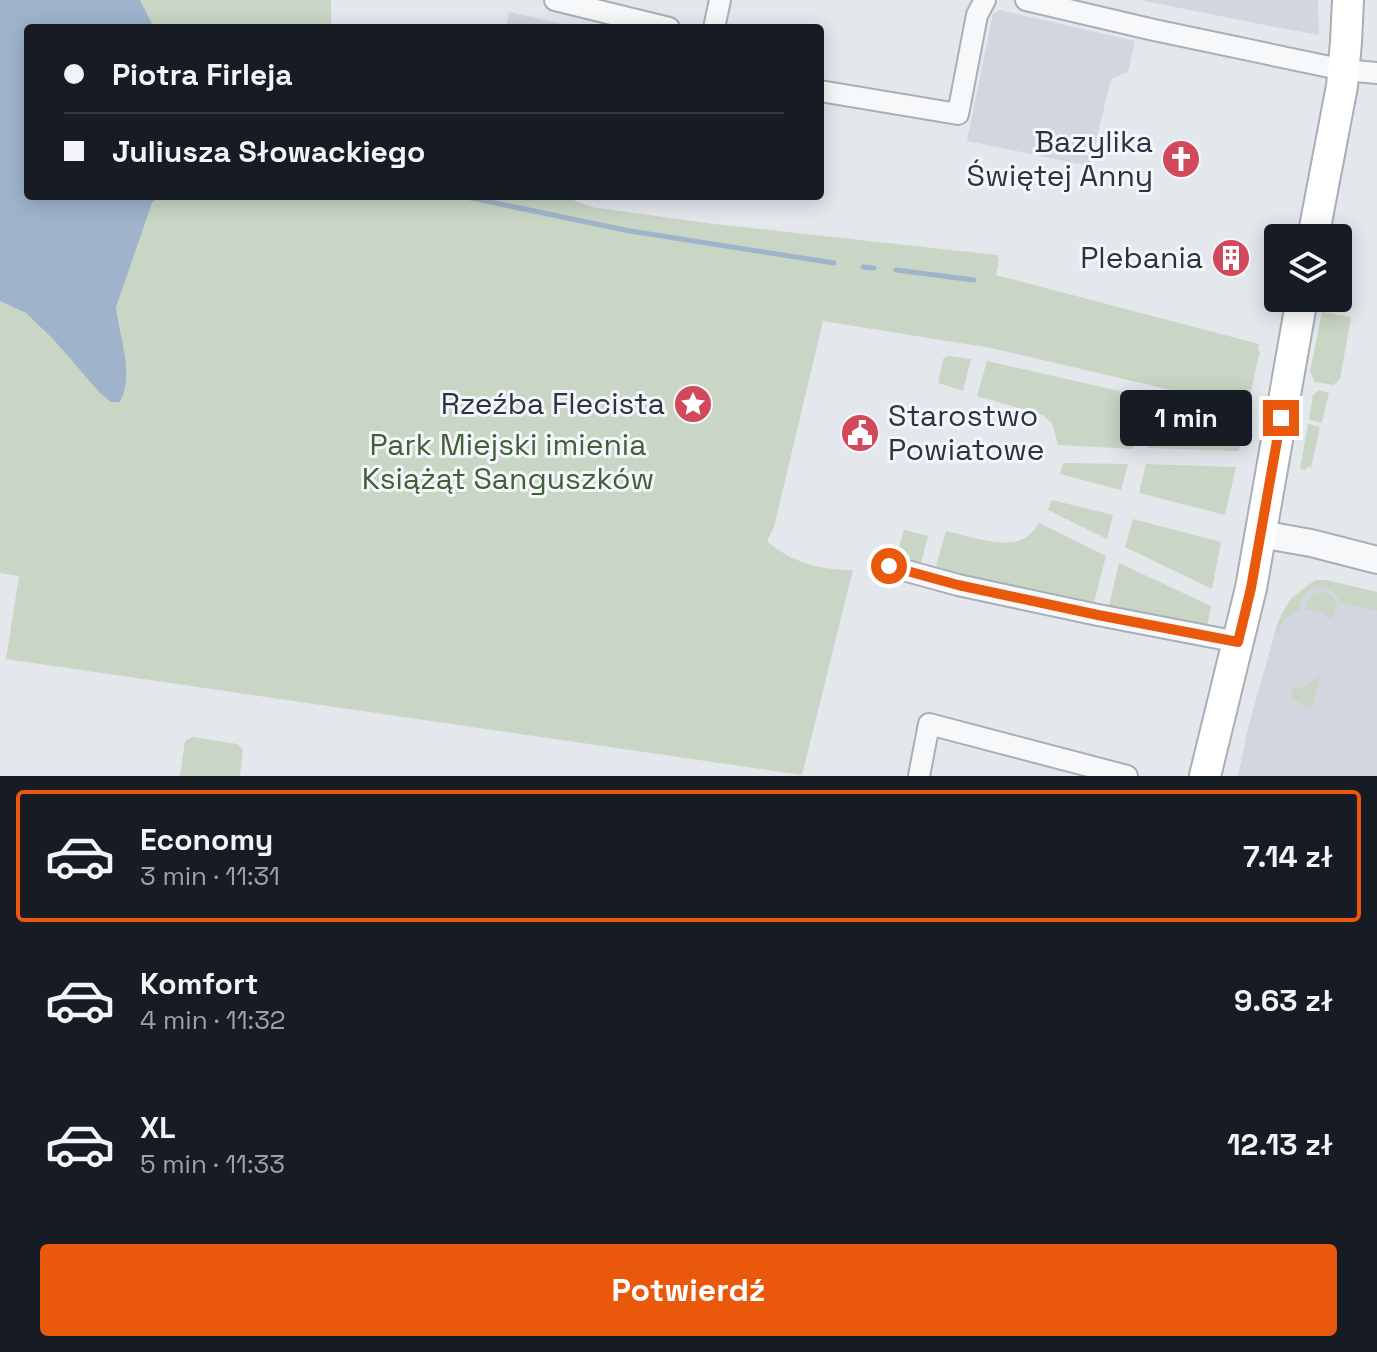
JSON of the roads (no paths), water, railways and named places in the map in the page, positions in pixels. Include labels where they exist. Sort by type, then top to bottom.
[{"type":"main road","points":[[1316,224],[1344,70],[1348,0]]},
{"type":"main road","points":[[1205,776],[1251,588],[1300,312]]},
{"type":"street","points":[[555,0],[653,24]]},
{"type":"street","points":[[715,24],[720,0]]},
{"type":"street","points":[[824,92],[958,114],[977,15],[985,0]]},
{"type":"street","points":[[1026,0],[1062,4],[1154,30],[1344,70],[1377,73]]},
{"type":"street","points":[[1260,534],[1377,560]]},
{"type":"street","points":[[889,566],[958,585],[1238,642]]},
{"type":"street","points":[[919,776],[929,724],[1127,776]]},
{"type":"water","points":[[0,0],[140,0],[152,24],[24,24],[24,200],[155,200],[116,307],[126,367],[120,402],[111,402],[100,393],[26,313],[0,301]]},
{"type":"waterway","points":[[481,200],[630,231],[834,263]]},
{"type":"waterway","points":[[863,267],[874,268]]},
{"type":"waterway","points":[[896,270],[974,280]]},
{"type":"place","name":"Bazylika Świętej Anny","points":[[1181,159]]},
{"type":"place","name":"Plebania","points":[[1231,258]]},
{"type":"place","name":"Rzeźba Flecista","points":[[693,404]]},
{"type":"place","name":"Starostwo Powiatowe","points":[[860,433]]},
{"type":"park label","name":"Park Miejski imienia Książąt Sanguszków","points":[[508,462]]}]
